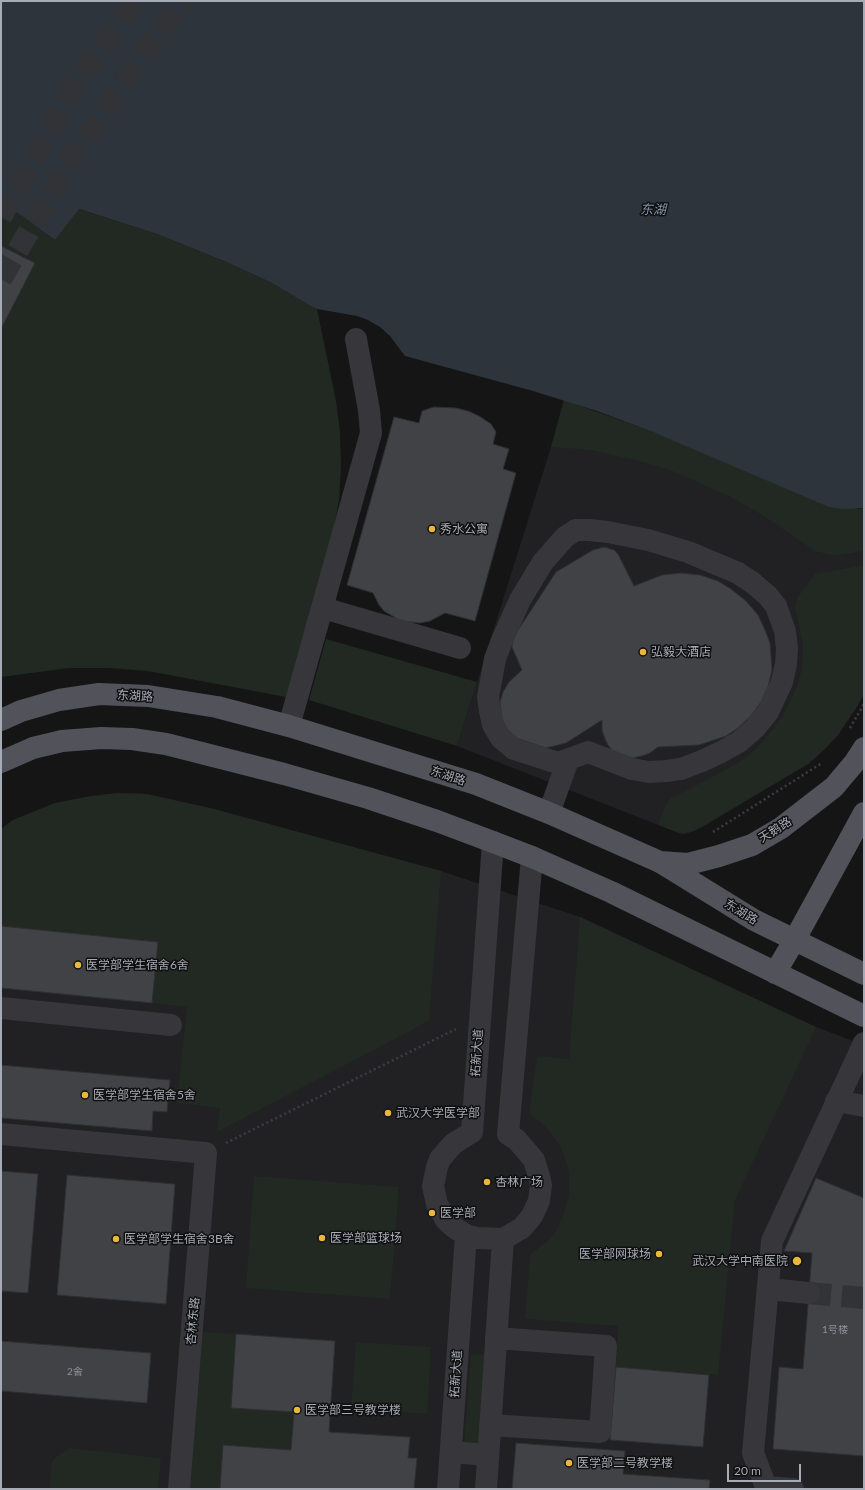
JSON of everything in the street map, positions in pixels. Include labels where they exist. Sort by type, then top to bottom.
[{"type":"main road","name":"东湖路","points":[[1,720],[21,711],[59,700],[99,694],[148,696],[217,707],[289,726],[476,784],[549,813],[660,862],[754,920],[794,941],[864,974]]},
{"type":"main road","points":[[1,762],[33,748],[62,741],[101,738],[132,739],[166,744],[284,774],[368,798],[437,821],[532,857],[611,892],[864,1016]]},
{"type":"main road","name":"天鹅路","points":[[660,862],[688,864],[752,845],[781,828],[834,787],[855,762],[864,748]]},
{"type":"main road","points":[[775,973],[864,813]]},
{"type":"street","points":[[289,726],[323,608],[370,433],[369,410],[356,339]]},
{"type":"street","points":[[549,813],[568,760],[588,752],[632,769],[649,772],[666,772],[680,769],[722,752],[739,742],[755,728],[768,712],[782,682],[786,664],[787,649],[785,631],[776,606],[768,596],[738,573],[688,552],[648,540],[608,532],[576,530],[565,537],[543,562],[520,600],[510,621],[496,659],[488,697],[493,726],[501,738],[514,749],[558,763],[568,760]]},
{"type":"street","points":[[323,608],[460,648]]},
{"type":"street","name":"拓新大道","points":[[493,842],[472,1132],[453,1144],[440,1159],[433,1186],[434,1195],[441,1213],[455,1228],[466,1235],[476,1238],[503,1239]]},
{"type":"street","points":[[450,1460],[487,1472],[503,1239],[522,1228],[532,1216],[539,1201],[541,1189],[534,1160],[517,1140],[508,1134],[532,857]]},
{"type":"street","points":[[1,1008],[171,1024]]},
{"type":"street","points":[[793,1489],[766,1487],[753,1453],[772,1241],[864,1043]]},
{"type":"street","points":[[836,1101],[864,1106]]},
{"type":"street","points":[[1,1134],[206,1153]]},
{"type":"street","name":"杏林东路","points":[[179,1489],[206,1153]]},
{"type":"street","name":"拓新大道","points":[[448,1489],[466,1235]]},
{"type":"street","points":[[768,1289],[809,1293]]},
{"type":"street","points":[[490,1425],[600,1432],[601,1424],[606,1346],[496,1338]]},
{"type":"path","points":[[847,733],[864,704]]},
{"type":"path","points":[[712,832],[812,770],[826,758]]},
{"type":"path","points":[[206,1153],[480,1018]]},
{"type":"shaded area","points":[[1,201],[55,240],[78,209],[157,234],[224,261],[272,283],[317,309],[336,401],[340,432],[341,466],[339,500],[333,533],[286,697],[148,671],[109,668],[69,668],[1,677]]},
{"type":"shaded area","points":[[564,400],[858,509],[864,508],[864,694],[838,735],[808,764],[701,828],[688,833],[683,834],[676,832],[457,746],[551,447]]},
{"type":"shaded area","points":[[564,400],[858,509],[864,508],[864,551],[831,555],[815,551],[764,516],[731,497],[670,470],[591,450],[551,447]]},
{"type":"shaded area","points":[[864,565],[864,694],[838,735],[808,764],[694,831],[683,834],[658,825],[666,805],[671,798],[744,759],[761,744],[785,712],[798,684],[802,668],[803,645],[795,607],[797,598],[815,574]]},
{"type":"shaded area","points":[[326,639],[477,682],[457,746],[309,700]]},
{"type":"shaded area","name":"武汉大学医学部","points":[[119,793],[147,794],[214,809],[441,871],[580,917],[816,1027],[864,1045],[864,1489],[1,1489],[1,829],[13,820],[55,803],[91,796]]},
{"type":"shaded area","points":[[119,793],[147,794],[214,809],[441,871],[429,1021],[217,1132],[220,1108],[177,1103],[187,1007],[152,1003],[158,942],[1,926],[1,829],[13,820],[55,803],[91,796]]},
{"type":"shaded area","points":[[580,917],[816,1027],[735,1200],[718,1375],[616,1367],[618,1326],[525,1319],[530,1255],[550,1239],[556,1231],[564,1214],[569,1195],[569,1175],[561,1147],[541,1122],[529,1114],[537,1056],[569,1059]]},
{"type":"shaded area","name":"医学部篮球场","points":[[254,1176],[399,1187],[390,1299],[246,1288]]},
{"type":"shaded area","points":[[202,1332],[236,1334],[231,1407],[294,1412],[291,1450],[223,1445],[220,1489],[189,1489]]},
{"type":"shaded area","points":[[356,1342],[431,1347],[427,1414],[351,1408]]},
{"type":"shaded area","points":[[471,1354],[485,1355],[479,1446],[464,1445]]},
{"type":"shaded area","points":[[70,1448],[161,1458],[158,1489],[49,1489],[52,1462],[55,1458]]},
{"type":"water","name":"东湖","points":[[1,1],[864,1],[864,508],[844,509],[829,507],[653,432],[597,411],[533,391],[405,356],[390,336],[380,327],[368,320],[357,316],[317,309],[272,283],[224,261],[157,234],[79,209],[55,240],[1,201]]},
{"type":"building","points":[[1,246],[35,263],[1,329]]},
{"type":"building","name":"秀水公寓","points":[[434,407],[456,408],[468,411],[491,424],[496,432],[493,444],[509,449],[503,469],[516,473],[475,621],[445,613],[430,621],[420,623],[401,621],[384,611],[373,593],[347,585],[394,417],[419,423],[422,411]]},
{"type":"building","name":"弘毅大酒店","points":[[604,547],[614,550],[618,554],[634,586],[662,575],[681,573],[700,575],[718,581],[731,589],[746,601],[758,615],[770,643],[772,670],[768,687],[761,702],[751,716],[738,728],[726,736],[699,745],[658,747],[650,753],[632,758],[614,753],[605,739],[602,730],[602,720],[566,743],[546,748],[510,736],[502,722],[500,702],[503,692],[509,682],[522,670],[512,647],[513,638],[556,572],[593,550]]},
{"type":"building","name":"医学部学生宿舍6舍","points":[[1,926],[158,942],[152,1003],[1,988]]},
{"type":"building","name":"医学部学生宿舍5舍","points":[[1,1065],[170,1080],[167,1112],[153,1111],[152,1131],[1,1118]]},
{"type":"building","points":[[1,1171],[38,1174],[28,1293],[1,1291]]},
{"type":"building","name":"医学部学生宿舍3B舍","points":[[67,1175],[175,1184],[166,1304],[57,1295]]},
{"type":"building","points":[[816,1178],[864,1198],[864,1456],[773,1449],[779,1367],[803,1369],[812,1253],[784,1251]]},
{"type":"building","name":"医学部三号教学楼","points":[[236,1334],[335,1341],[329,1432],[410,1437],[408,1458],[417,1458],[414,1489],[220,1489],[223,1445],[291,1450],[294,1412],[231,1408]]},
{"type":"building","points":[[1,1341],[151,1353],[147,1403],[1,1391]]},
{"type":"building","points":[[616,1367],[709,1375],[703,1447],[610,1440]]},
{"type":"building","name":"医学部二号教学楼","points":[[516,1443],[625,1451],[623,1474],[710,1480],[709,1489],[512,1489]]},
{"type":"tunnel","points":[[1,217],[74,87],[133,1]]},
{"type":"tunnel","points":[[1,279],[67,166],[152,41],[185,1]]},
{"type":"tunnel","points":[[809,1293],[864,1298]]},
{"type":"place","name":"秀水公寓","points":[[432,529]]},
{"type":"place","name":"弘毅大酒店","points":[[643,652]]},
{"type":"place","name":"医学部学生宿舍6舍","points":[[78,965]]},
{"type":"place","name":"医学部学生宿舍5舍","points":[[85,1095]]},
{"type":"place","name":"武汉大学医学部","points":[[388,1113]]},
{"type":"place","name":"杏林广场","points":[[487,1182]]},
{"type":"place","name":"医学部","points":[[432,1213]]},
{"type":"place","name":"医学部篮球场","points":[[322,1238]]},
{"type":"place","name":"医学部学生宿舍3B舍","points":[[116,1239]]},
{"type":"place","name":"医学部网球场","points":[[659,1254]]},
{"type":"place","name":"武汉大学中南医院","points":[[797,1261]]},
{"type":"place","name":"医学部三号教学楼","points":[[297,1410]]},
{"type":"place","name":"医学部二号教学楼","points":[[569,1463]]}]
